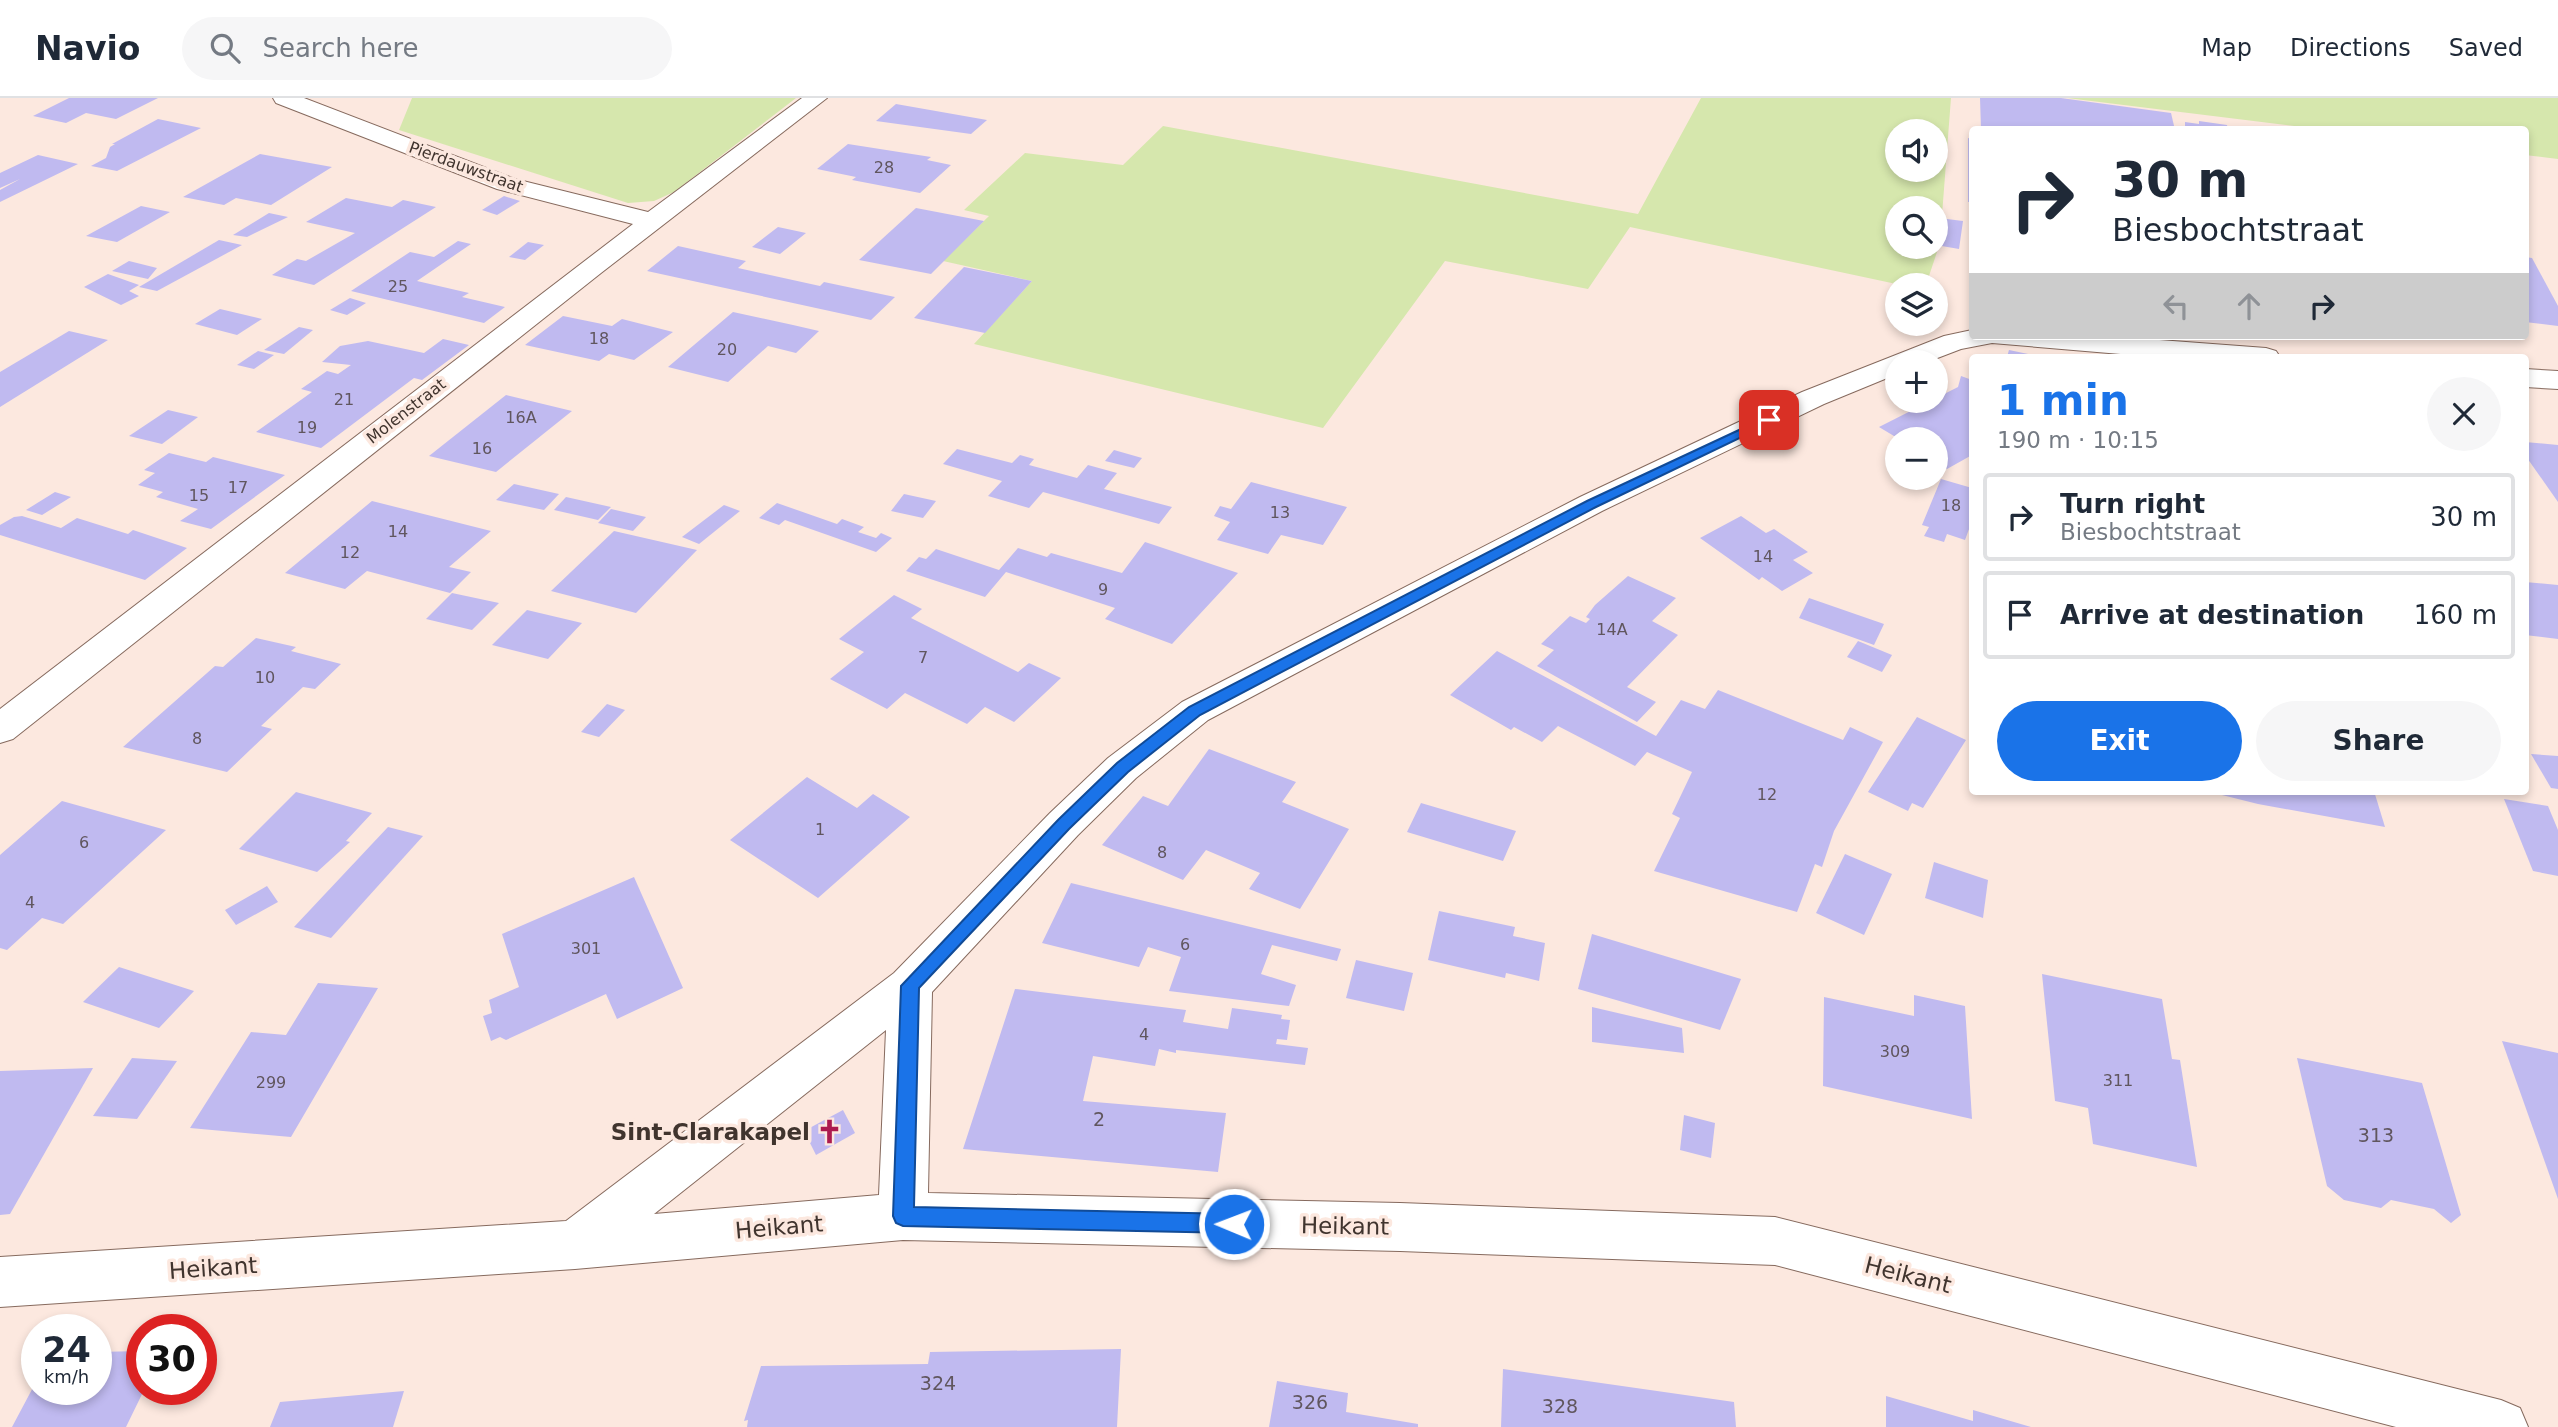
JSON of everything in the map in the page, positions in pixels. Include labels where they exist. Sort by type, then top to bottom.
[{"type":"street","name":"Pierdauwstraat","points":[[284,98],[506,184],[652,221]]},
{"type":"street","name":"Molenstraat","points":[[0,729],[652,221],[817,98]]},
{"type":"street","points":[[1933,350],[1969,339]]},
{"type":"street","points":[[2047,340],[2227,354]]},
{"type":"street","points":[[575,1245],[910,986],[1064,824],[1122,768],[1195,711],[1591,504],[1813,398],[1885,369]]},
{"type":"street","points":[[2529,379],[2558,380]]},
{"type":"street","points":[[903,1216],[910,986]]},
{"type":"street","name":"Heikant","points":[[0,1282],[575,1245],[903,1216],[1400,1227],[1775,1241],[2501,1427]]},
{"type":"green space","points":[[412,98],[796,98],[674,192],[654,201],[628,203],[399,130]]},
{"type":"green space","points":[[1701,98],[1951,98],[1948,137],[1948,119],[1885,119],[1885,182],[1945,182],[1943,196],[1885,196],[1885,259],[1935,259],[1930,273],[1885,273],[1885,282],[1630,227],[1588,289],[1445,261],[1323,428],[974,344],[1032,281],[943,261],[989,216],[964,210],[1025,153],[1123,165],[1163,126],[1638,214]]},
{"type":"green space","points":[[2067,98],[2558,98],[2558,159],[2529,155],[2529,126],[2295,126]]},
{"type":"building","points":[[69,98],[158,98],[116,119],[86,113],[66,123],[33,116]]},
{"type":"building","points":[[1980,98],[2061,98],[2171,113],[2174,126],[1981,126]]},
{"type":"building","points":[[896,104],[987,120],[971,134],[876,121]]},
{"type":"building","points":[[158,119],[201,128],[117,171],[91,166],[106,158],[110,147],[115,144],[112,144]]},
{"type":"building","points":[[2199,121],[2227,126],[2185,126],[2185,122],[2199,124]]},
{"type":"building","points":[[1968,138],[1969,202],[1968,202]]},
{"type":"building","points":[[848,144],[931,157],[927,160],[951,165],[920,193],[852,180],[856,177],[817,169]]},
{"type":"building","points":[[260,154],[332,167],[271,205],[236,198],[224,205],[183,197]]},
{"type":"building","points":[[38,155],[78,164],[0,202],[0,190],[20,179],[0,188],[0,173]]},
{"type":"building","points":[[504,196],[520,201],[497,215],[482,210]]},
{"type":"building","points":[[346,198],[392,207],[403,200],[436,207],[314,285],[272,275],[297,259],[306,261],[355,233],[306,222]]},
{"type":"building","points":[[141,206],[170,212],[117,242],[86,236]]},
{"type":"building","points":[[916,208],[984,221],[931,274],[859,260]]},
{"type":"building","points":[[269,213],[288,217],[247,237],[233,235]]},
{"type":"building","points":[[1948,219],[1963,221],[1959,249],[1948,247]]},
{"type":"building","points":[[778,227],[806,233],[780,254],[752,247]]},
{"type":"building","points":[[219,240],[242,245],[157,291],[139,287]]},
{"type":"building","points":[[458,241],[471,244],[417,281],[469,293],[462,297],[505,307],[484,323],[351,291],[410,252],[434,257]]},
{"type":"building","points":[[528,242],[544,245],[525,260],[509,257]]},
{"type":"building","points":[[678,246],[746,261],[738,268],[820,286],[824,282],[895,297],[871,320],[647,271]]},
{"type":"building","points":[[2529,258],[2532,258],[2558,306],[2558,326],[2529,322]]},
{"type":"building","points":[[129,261],[157,268],[148,279],[112,271]]},
{"type":"building","points":[[964,267],[1032,281],[985,333],[914,318]]},
{"type":"building","points":[[108,274],[139,285],[129,291],[139,296],[121,305],[84,287]]},
{"type":"building","points":[[350,298],[366,303],[347,315],[330,310]]},
{"type":"building","points":[[220,309],[262,319],[237,335],[195,324]]},
{"type":"building","points":[[733,312],[819,331],[796,353],[768,346],[728,382],[668,367]]},
{"type":"building","points":[[563,316],[612,326],[622,319],[673,332],[634,360],[609,354],[599,361],[525,345]]},
{"type":"building","points":[[299,327],[313,330],[284,354],[264,350]]},
{"type":"building","points":[[69,331],[108,340],[0,407],[0,372]]},
{"type":"building","points":[[443,339],[469,345],[422,380],[414,378],[321,448],[256,432],[312,392],[301,389],[327,371],[338,374],[351,365],[322,362],[340,346],[368,341],[424,353]]},
{"type":"building","points":[[2009,350],[2028,354],[2008,354]]},
{"type":"building","points":[[258,351],[274,355],[254,369],[237,365]]},
{"type":"building","points":[[1961,376],[1969,379],[1969,457],[1948,468],[1948,427],[1885,427],[1885,431],[1879,427],[1907,413],[1948,413],[1948,392],[1958,387]]},
{"type":"building","points":[[506,395],[572,411],[496,472],[429,456]]},
{"type":"building","points":[[168,410],[198,417],[162,444],[129,436]]},
{"type":"building","points":[[2529,442],[2558,445],[2558,502],[2529,461]]},
{"type":"building","points":[[957,449],[1012,463],[1020,455],[1034,459],[1029,465],[1077,478],[1088,465],[1117,473],[1104,489],[1172,507],[1159,524],[1043,492],[1029,508],[988,496],[1002,481],[943,464]]},
{"type":"building","points":[[1114,450],[1142,458],[1134,468],[1105,461]]},
{"type":"building","points":[[169,453],[206,462],[213,457],[285,475],[211,529],[180,521],[198,509],[156,497],[163,492],[138,485],[155,473],[144,470]]},
{"type":"building","points":[[1948,481],[1969,487],[1969,529],[1965,540],[1947,534],[1944,542],[1924,536],[1929,527],[1922,525],[1936,490],[1948,490]]},
{"type":"building","points":[[1251,482],[1347,507],[1323,545],[1281,535],[1268,554],[1217,540],[1230,522],[1214,516],[1220,506],[1231,509]]},
{"type":"building","points":[[514,484],[559,494],[544,510],[496,500]]},
{"type":"building","points":[[55,492],[71,497],[42,515],[26,510]]},
{"type":"building","points":[[904,494],[936,501],[923,518],[891,511]]},
{"type":"building","points":[[566,497],[611,507],[598,520],[554,510]]},
{"type":"building","points":[[372,501],[491,531],[449,567],[471,572],[450,593],[367,571],[345,589],[285,573]]},
{"type":"building","points":[[777,503],[837,524],[842,519],[864,527],[858,532],[876,538],[881,533],[892,538],[876,552],[785,520],[779,525],[759,518]]},
{"type":"building","points":[[724,505],[740,511],[699,544],[682,537]]},
{"type":"building","points":[[611,509],[646,517],[633,531],[598,523]]},
{"type":"building","points":[[22,516],[61,528],[77,518],[128,534],[133,530],[187,548],[145,580],[0,535],[0,525],[14,517]]},
{"type":"building","points":[[1741,516],[1766,533],[1774,529],[1808,552],[1793,560],[1813,573],[1782,591],[1762,577],[1759,580],[1700,538]]},
{"type":"building","points":[[614,531],[697,550],[636,613],[551,591]]},
{"type":"building","points":[[1145,542],[1238,573],[1172,644],[1105,619],[1115,608],[1006,572],[985,597],[906,571],[919,557],[926,559],[936,549],[999,570],[1018,548],[1047,557],[1051,553],[1122,573]]},
{"type":"building","points":[[1628,576],[1676,598],[1652,621],[1678,635],[1627,687],[1656,702],[1637,722],[1537,666],[1554,650],[1541,644],[1570,616],[1586,623],[1590,619],[1586,617],[1595,605]]},
{"type":"building","points":[[2529,582],[2558,585],[2558,639],[2529,635]]},
{"type":"building","points":[[452,593],[499,603],[472,630],[426,619]]},
{"type":"building","points":[[894,595],[922,609],[911,618],[1018,672],[1029,663],[1061,678],[1014,722],[985,707],[967,724],[905,693],[887,709],[830,679],[864,652],[839,639]]},
{"type":"building","points":[[1809,598],[1884,624],[1874,645],[1799,618]]},
{"type":"building","points":[[527,610],[582,623],[548,659],[492,645]]},
{"type":"building","points":[[256,638],[296,647],[291,651],[341,664],[315,689],[303,687],[261,726],[272,729],[227,772],[123,747],[215,666],[223,667]]},
{"type":"building","points":[[1858,641],[1892,655],[1882,672],[1847,657]]},
{"type":"building","points":[[1497,651],[1656,736],[1681,700],[1705,709],[1718,690],[1843,740],[1850,727],[1883,742],[1834,831],[1822,867],[1815,864],[1797,912],[1654,871],[1680,818],[1672,814],[1692,772],[1647,752],[1635,766],[1558,726],[1542,742],[1514,727],[1511,730],[1450,695]]},
{"type":"building","points":[[607,704],[625,710],[599,737],[581,732]]},
{"type":"building","points":[[1917,717],[1966,740],[1923,808],[1912,803],[1908,811],[1868,792]]},
{"type":"building","points":[[1209,749],[1296,782],[1282,802],[1349,829],[1300,909],[1249,889],[1260,873],[1206,850],[1183,880],[1102,845],[1143,796],[1168,806]]},
{"type":"building","points":[[2531,754],[2558,756],[2558,789],[2551,788]]},
{"type":"building","points":[[807,777],[857,808],[873,794],[910,817],[818,898],[730,840]]},
{"type":"building","points":[[296,792],[372,813],[346,841],[350,842],[317,872],[239,849]]},
{"type":"building","points":[[2222,795],[2375,795],[2385,827]]},
{"type":"building","points":[[2504,799],[2548,806],[2558,830],[2558,876],[2533,871]]},
{"type":"building","points":[[62,801],[166,830],[63,924],[42,918],[7,950],[0,948],[0,855]]},
{"type":"building","points":[[1421,803],[1516,831],[1503,861],[1407,832]]},
{"type":"building","points":[[388,827],[423,836],[331,938],[294,927]]},
{"type":"building","points":[[1845,854],[1892,874],[1864,935],[1816,913]]},
{"type":"building","points":[[1934,862],[1988,880],[1983,918],[1925,898]]},
{"type":"building","points":[[634,877],[683,988],[617,1019],[606,994],[506,1040],[500,1037],[491,1041],[483,1016],[492,1013],[489,1000],[519,987],[502,934]]},
{"type":"building","points":[[1071,883],[1341,949],[1337,961],[1272,945],[1261,974],[1296,985],[1289,1006],[1169,991],[1181,957],[1148,947],[1139,967],[1042,943]]},
{"type":"building","points":[[267,886],[278,902],[236,925],[225,910]]},
{"type":"building","points":[[1439,911],[1515,927],[1513,936],[1545,943],[1539,981],[1506,973],[1505,978],[1428,960]]},
{"type":"building","points":[[1592,934],[1741,979],[1720,1030],[1578,989]]},
{"type":"building","points":[[1356,960],[1413,973],[1404,1011],[1346,998]]},
{"type":"building","points":[[119,967],[194,991],[159,1028],[83,1002]]},
{"type":"building","points":[[2042,974],[2162,999],[2172,1059],[2180,1060],[2197,1167],[2093,1144],[2088,1108],[2055,1101]]},
{"type":"building","points":[[318,983],[378,988],[291,1137],[190,1128],[251,1032],[286,1035]]},
{"type":"building","points":[[1015,989],[1186,1010],[1183,1022],[1228,1029],[1232,1008],[1282,1015],[1281,1019],[1290,1020],[1287,1040],[1277,1039],[1276,1044],[1308,1048],[1305,1065],[1176,1050],[1176,1053],[1159,1049],[1155,1066],[1093,1056],[1083,1101],[1226,1113],[1218,1172],[963,1149]]},
{"type":"building","points":[[1914,995],[1965,1006],[1972,1119],[1823,1086],[1824,997],[1914,1016]]},
{"type":"building","points":[[1592,1007],[1682,1028],[1684,1053],[1592,1042]]},
{"type":"building","points":[[2502,1041],[2558,1053],[2558,1199]]},
{"type":"building","points":[[132,1058],[177,1061],[137,1119],[93,1116]]},
{"type":"building","points":[[2297,1058],[2422,1083],[2461,1215],[2451,1223],[2434,1209],[2391,1200],[2381,1208],[2344,1200],[2327,1186]]},
{"type":"building","points":[[93,1068],[10,1214],[0,1215],[0,1071]]},
{"type":"building","name":"Sint-Clarakapel","points":[[843,1110],[855,1133],[816,1155],[804,1131]]},
{"type":"building","points":[[1684,1115],[1715,1123],[1711,1158],[1680,1150]]},
{"type":"building","points":[[1121,1349],[1117,1427],[747,1427],[748,1420],[744,1421],[761,1366],[928,1364],[930,1352]]},
{"type":"building","points":[[126,1351],[126,1405],[137,1405],[126,1427],[12,1427],[24,1405],[112,1405],[112,1352]]},
{"type":"building","points":[[1503,1369],[1734,1402],[1736,1427],[1501,1427]]},
{"type":"building","points":[[1277,1381],[1348,1393],[1346,1412],[1418,1424],[1418,1427],[1269,1427]]},
{"type":"building","points":[[404,1391],[393,1427],[270,1427],[280,1402]]},
{"type":"building","points":[[1886,1396],[1973,1421],[1973,1410],[2031,1427],[1886,1427]]},
{"type":"place","name":"Sint-Clarakapel","points":[[830,1132]]},
{"type":"route","points":[[1234,1224],[903,1216],[910,986],[1064,824],[1122,768],[1195,711],[1591,504],[1769,420]]}]
